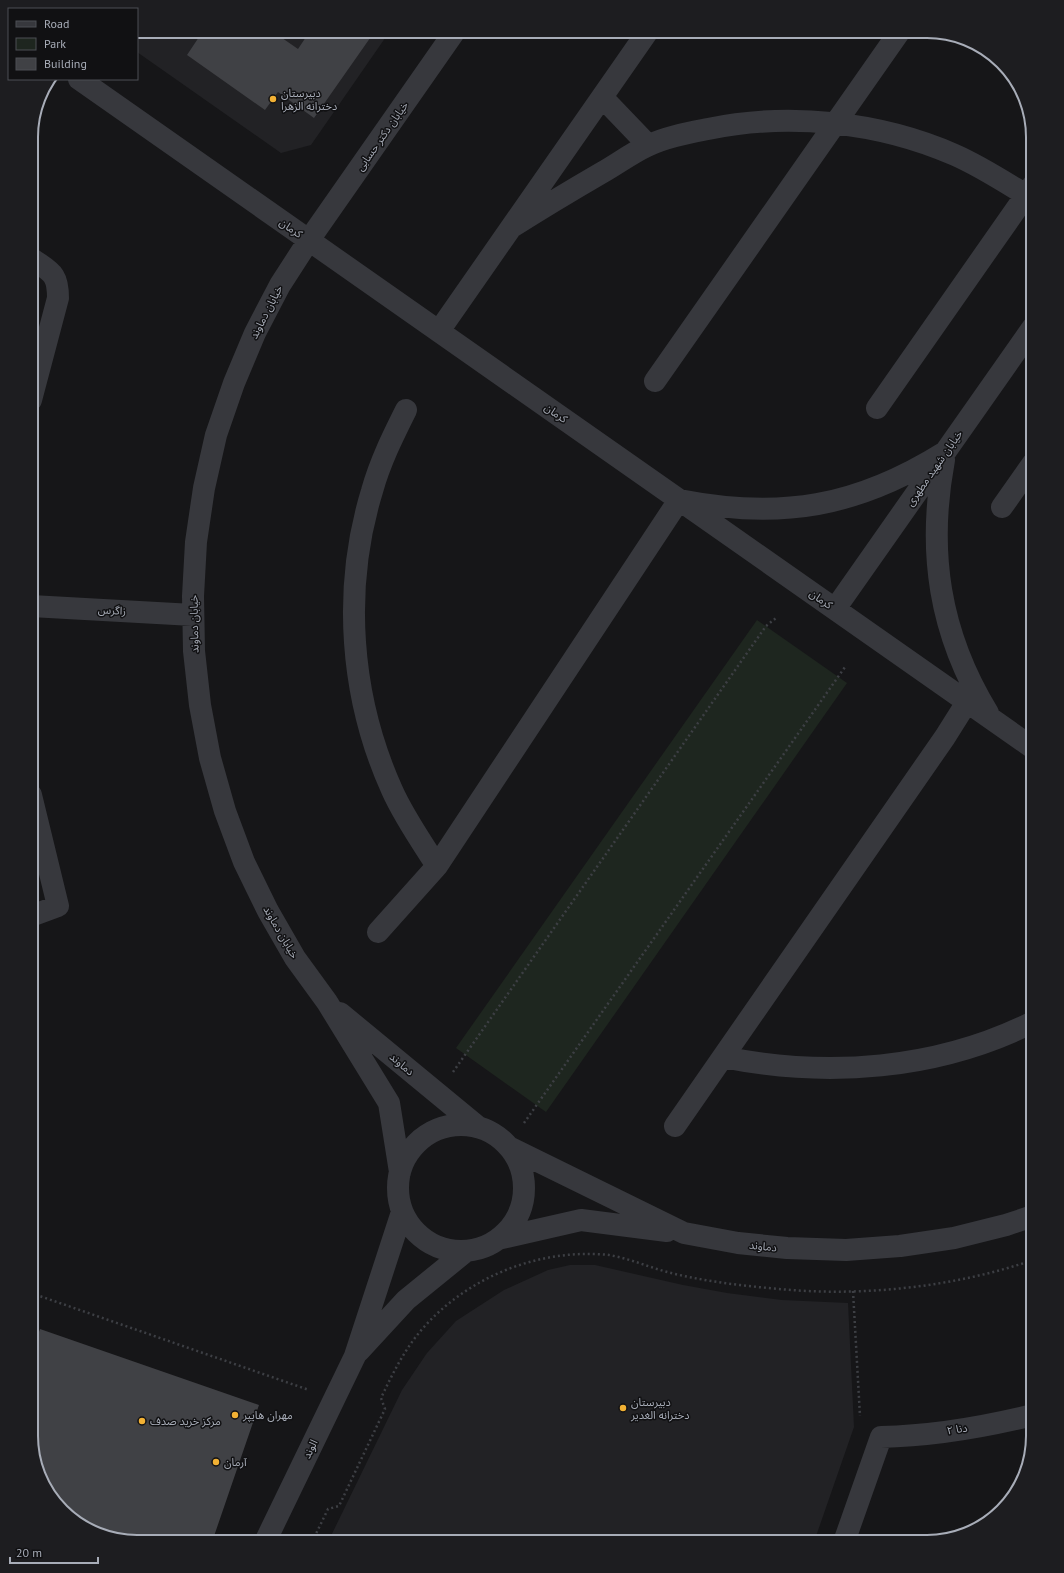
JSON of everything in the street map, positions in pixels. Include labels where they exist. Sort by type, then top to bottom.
[{"type":"street","name":"خیابان دکتر حسابی","points":[[309,240],[450,38]]},
{"type":"street","points":[[439,331],[643,38]]},
{"type":"street","points":[[655,381],[895,38]]},
{"type":"street","name":"کرمان","points":[[80,80],[1026,743]]},
{"type":"street","points":[[602,97],[648,146]]},
{"type":"street","points":[[512,227],[648,146],[684,134],[759,122],[797,121],[835,124],[876,130],[916,140],[1026,188]]},
{"type":"street","points":[[877,408],[1026,196]]},
{"type":"street","name":"خیابان دماوند","points":[[309,240],[280,284],[255,333],[234,383],[216,435],[204,488],[196,542],[193,615],[194,651],[200,705],[210,758],[225,811],[244,862],[268,911],[295,958],[327,1002]]},
{"type":"street","points":[[38,263],[52,273],[58,283],[58,298],[38,374]]},
{"type":"street","name":"خیابان شهید مطهری","points":[[835,609],[1026,337]]},
{"type":"street","points":[[406,410],[387,449],[372,490],[361,533],[355,577],[354,620],[356,664],[364,707],[376,750],[392,790],[413,829],[437,866]]},
{"type":"street","points":[[378,932],[437,866],[679,500],[713,506],[748,509],[783,508],[817,504],[871,490],[903,476],[945,452]]},
{"type":"street","points":[[945,452],[939,487],[936,521],[936,556],[940,591],[962,664],[977,695],[992,719]]},
{"type":"street","points":[[1002,507],[1026,473]]},
{"type":"street","name":"زاگرس","points":[[38,606],[193,615]]},
{"type":"street","points":[[675,1126],[940,744],[967,702]]},
{"type":"street","points":[[38,824],[58,906],[38,913]]},
{"type":"street","points":[[327,1002],[389,1103],[400,1172],[398,1192],[402,1212],[412,1229],[427,1242],[445,1250],[465,1252],[484,1248],[502,1238],[581,1220],[684,1233]]},
{"type":"street","name":"دماوند","points":[[327,1002],[477,1126]]},
{"type":"street","points":[[723,1057],[745,1062],[792,1068],[839,1069],[885,1065],[931,1058],[976,1045],[1026,1025]]},
{"type":"street","points":[[400,1172],[408,1154],[412,1149],[421,1139],[438,1129],[458,1124],[477,1126],[496,1134],[510,1148],[521,1165],[525,1185],[523,1204],[515,1223],[502,1238]]},
{"type":"street","name":"دماوند","points":[[510,1148],[684,1233],[738,1243],[780,1248],[846,1250],[900,1246],[954,1238],[1026,1218]]},
{"type":"street","points":[[355,1356],[402,1212]]},
{"type":"street","points":[[355,1356],[406,1300],[465,1252]]},
{"type":"street","name":"الوند","points":[[269,1535],[355,1356]]},
{"type":"street","name":"دنا ۲","points":[[846,1535],[881,1437],[896,1437],[957,1430],[1026,1416]]},
{"type":"path","points":[[453,1072],[766,626],[776,618]]},
{"type":"path","points":[[524,1123],[844,667]]},
{"type":"path","points":[[315,1535],[328,1509],[339,1506],[385,1409],[380,1398],[406,1350],[424,1327],[445,1307],[468,1290],[493,1276],[520,1265],[545,1258],[571,1254],[609,1255],[675,1274],[731,1284],[782,1290],[853,1291],[904,1288],[961,1279],[1026,1262]]},
{"type":"path","points":[[853,1291],[860,1416]]},
{"type":"path","points":[[38,1295],[334,1399]]},
{"type":"shaded area","name":"دبیرستان دخترانه الزهرا","points":[[138,38],[385,38],[311,145],[281,153],[138,53]]},
{"type":"shaded area","name":"دبیرستان دخترانه الغدیر","points":[[570,1265],[595,1265],[683,1285],[727,1293],[782,1300],[848,1303],[854,1427],[816,1535],[331,1535],[402,1390],[427,1353],[456,1321],[504,1290],[548,1270]]},
{"type":"green space","points":[[757,620],[847,683],[546,1112],[456,1048]]},
{"type":"building","points":[[198,38],[282,38],[298,49],[305,38],[370,38],[314,118],[278,92],[265,110],[187,55]]},
{"type":"building","name":"مرکز خرید صدف","points":[[40,1329],[259,1405],[214,1535],[130,1535],[105,1530],[93,1525],[77,1515],[58,1496],[51,1486],[41,1462],[39,1449],[38,1335]]},
{"type":"place","name":"دبیرستان دخترانه الزهرا","points":[[273,99]]},
{"type":"place","name":"دبیرستان دخترانه الغدیر","points":[[623,1408]]},
{"type":"place","name":"مهران هایپر","points":[[235,1415]]},
{"type":"place","name":"مرکز خرید صدف","points":[[142,1421]]},
{"type":"place","name":"آرمان","points":[[216,1462]]}]
